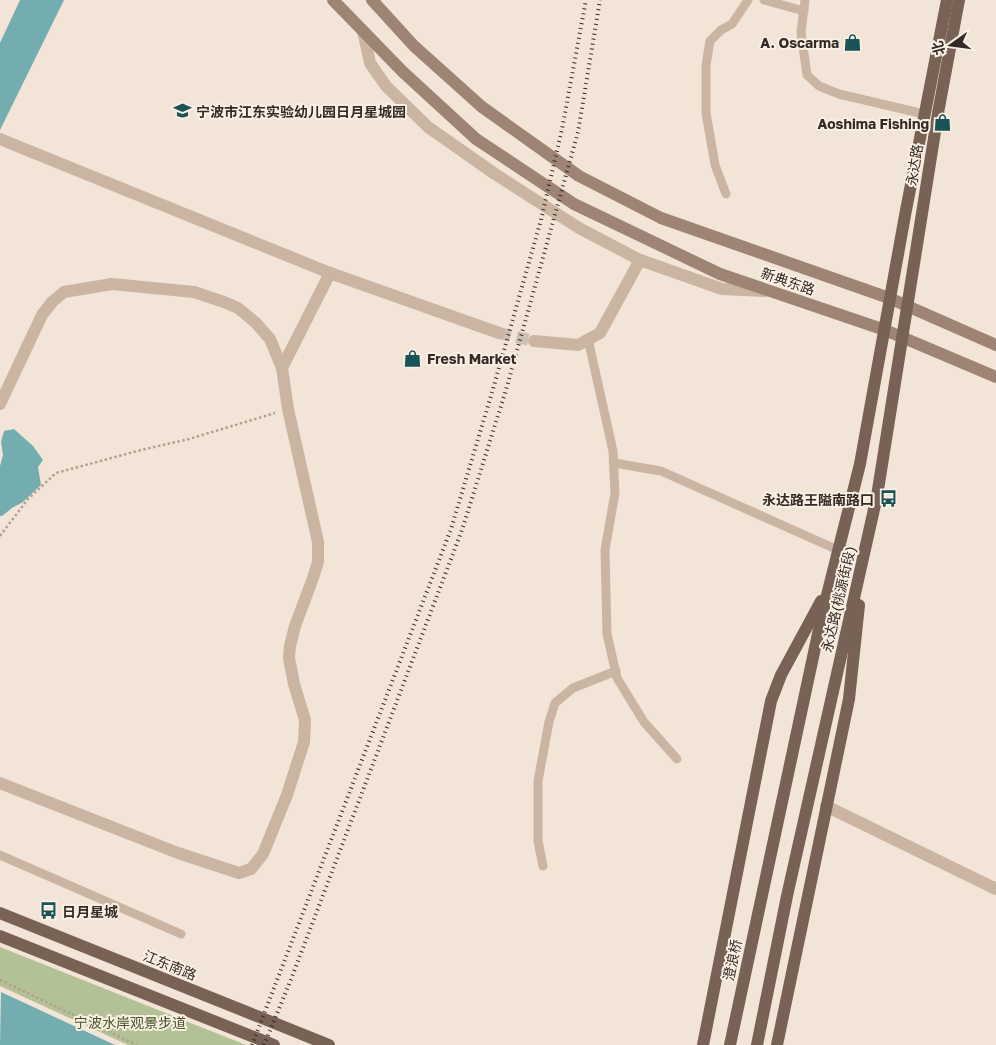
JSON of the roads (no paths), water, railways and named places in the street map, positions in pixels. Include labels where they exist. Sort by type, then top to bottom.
[{"type":"main road","name":"新典东路","points":[[333,0],[403,72],[476,138],[574,204],[720,274],[885,330],[996,377]]},
{"type":"main road","points":[[372,0],[414,46],[482,107],[579,176],[661,218],[889,298],[996,345]]},
{"type":"main road","name":"永达路","points":[[889,298],[947,0]]},
{"type":"main road","name":"永达路","points":[[908,306],[936,123],[959,0]]},
{"type":"main road","name":"永达路(桃源街段)","points":[[764,882],[829,586],[860,464],[885,330],[889,298]]},
{"type":"main road","name":"永达路(桃源街段)","points":[[757,1045],[787,896],[876,496],[908,306]]},
{"type":"main road","points":[[778,1045],[849,699],[866,540]]},
{"type":"main road","points":[[703,1045],[771,701],[781,674],[829,586]]},
{"type":"main road","name":"澄浪桥","points":[[730,1045],[764,882]]},
{"type":"main road","name":"江东南路","points":[[0,913],[329,1045]]},
{"type":"main road","points":[[0,936],[274,1045]]},
{"type":"street","points":[[363,31],[370,63],[386,86],[428,127],[495,174],[579,228],[640,260],[722,289],[774,292]]},
{"type":"street","points":[[4,141],[330,273],[499,333]]},
{"type":"street","points":[[534,341],[578,345],[600,333],[640,260]]},
{"type":"street","points":[[282,368],[330,273]]},
{"type":"street","points":[[0,404],[42,315],[52,302],[64,292],[112,284],[194,292],[238,308],[256,323],[270,339],[282,368],[288,409],[318,542],[318,562],[290,646],[289,658],[294,684],[305,720],[304,742],[263,854],[251,869],[239,872],[229,870],[178,854],[0,783]]},
{"type":"street","points":[[826,806],[996,890]]},
{"type":"lane","points":[[726,194],[716,165],[706,113],[706,65],[710,41],[721,30],[732,24],[748,0]]},
{"type":"lane","points":[[764,0],[804,11]]},
{"type":"lane","points":[[805,0],[801,32],[807,75],[820,86],[839,94],[924,114]]},
{"type":"lane","points":[[588,339],[614,463],[615,493],[605,550],[607,634],[617,678],[644,722],[677,758]]},
{"type":"lane","points":[[614,463],[661,471],[838,550]]},
{"type":"lane","points":[[543,866],[538,841],[538,781],[549,722],[555,704],[573,688],[616,671]]},
{"type":"lane","points":[[0,855],[181,934]]},
{"type":"water","points":[[20,0],[64,0],[0,130],[0,43]]},
{"type":"water","points":[[14,429],[33,446],[43,460],[38,467],[41,485],[23,502],[0,516],[0,466],[3,455],[1,442],[4,431]]},
{"type":"water","points":[[1,992],[115,1045],[0,1045]]},
{"type":"tunnel","points":[[499,333],[534,341]]},
{"type":"railway","points":[[252,1045],[451,529],[541,220],[562,129],[586,0]]},
{"type":"railway","points":[[264,1045],[290,982],[462,530],[506,390],[578,132],[600,0]]},
{"type":"place","name":"A. Oscarma","points":[[853,42]]},
{"type":"place","name":"宁波市江东实验幼儿园日月星城园","points":[[182,111]]},
{"type":"place","name":"Aoshima Fishing","points":[[943,123]]},
{"type":"place","name":"Fresh Market","points":[[413,358]]},
{"type":"place","name":"永达路王隘南路口","points":[[888,499]]},
{"type":"place","name":"日月星城","points":[[48,911]]},
{"type":"park label","name":"宁波水岸观景步道","points":[[130,1022]]}]
